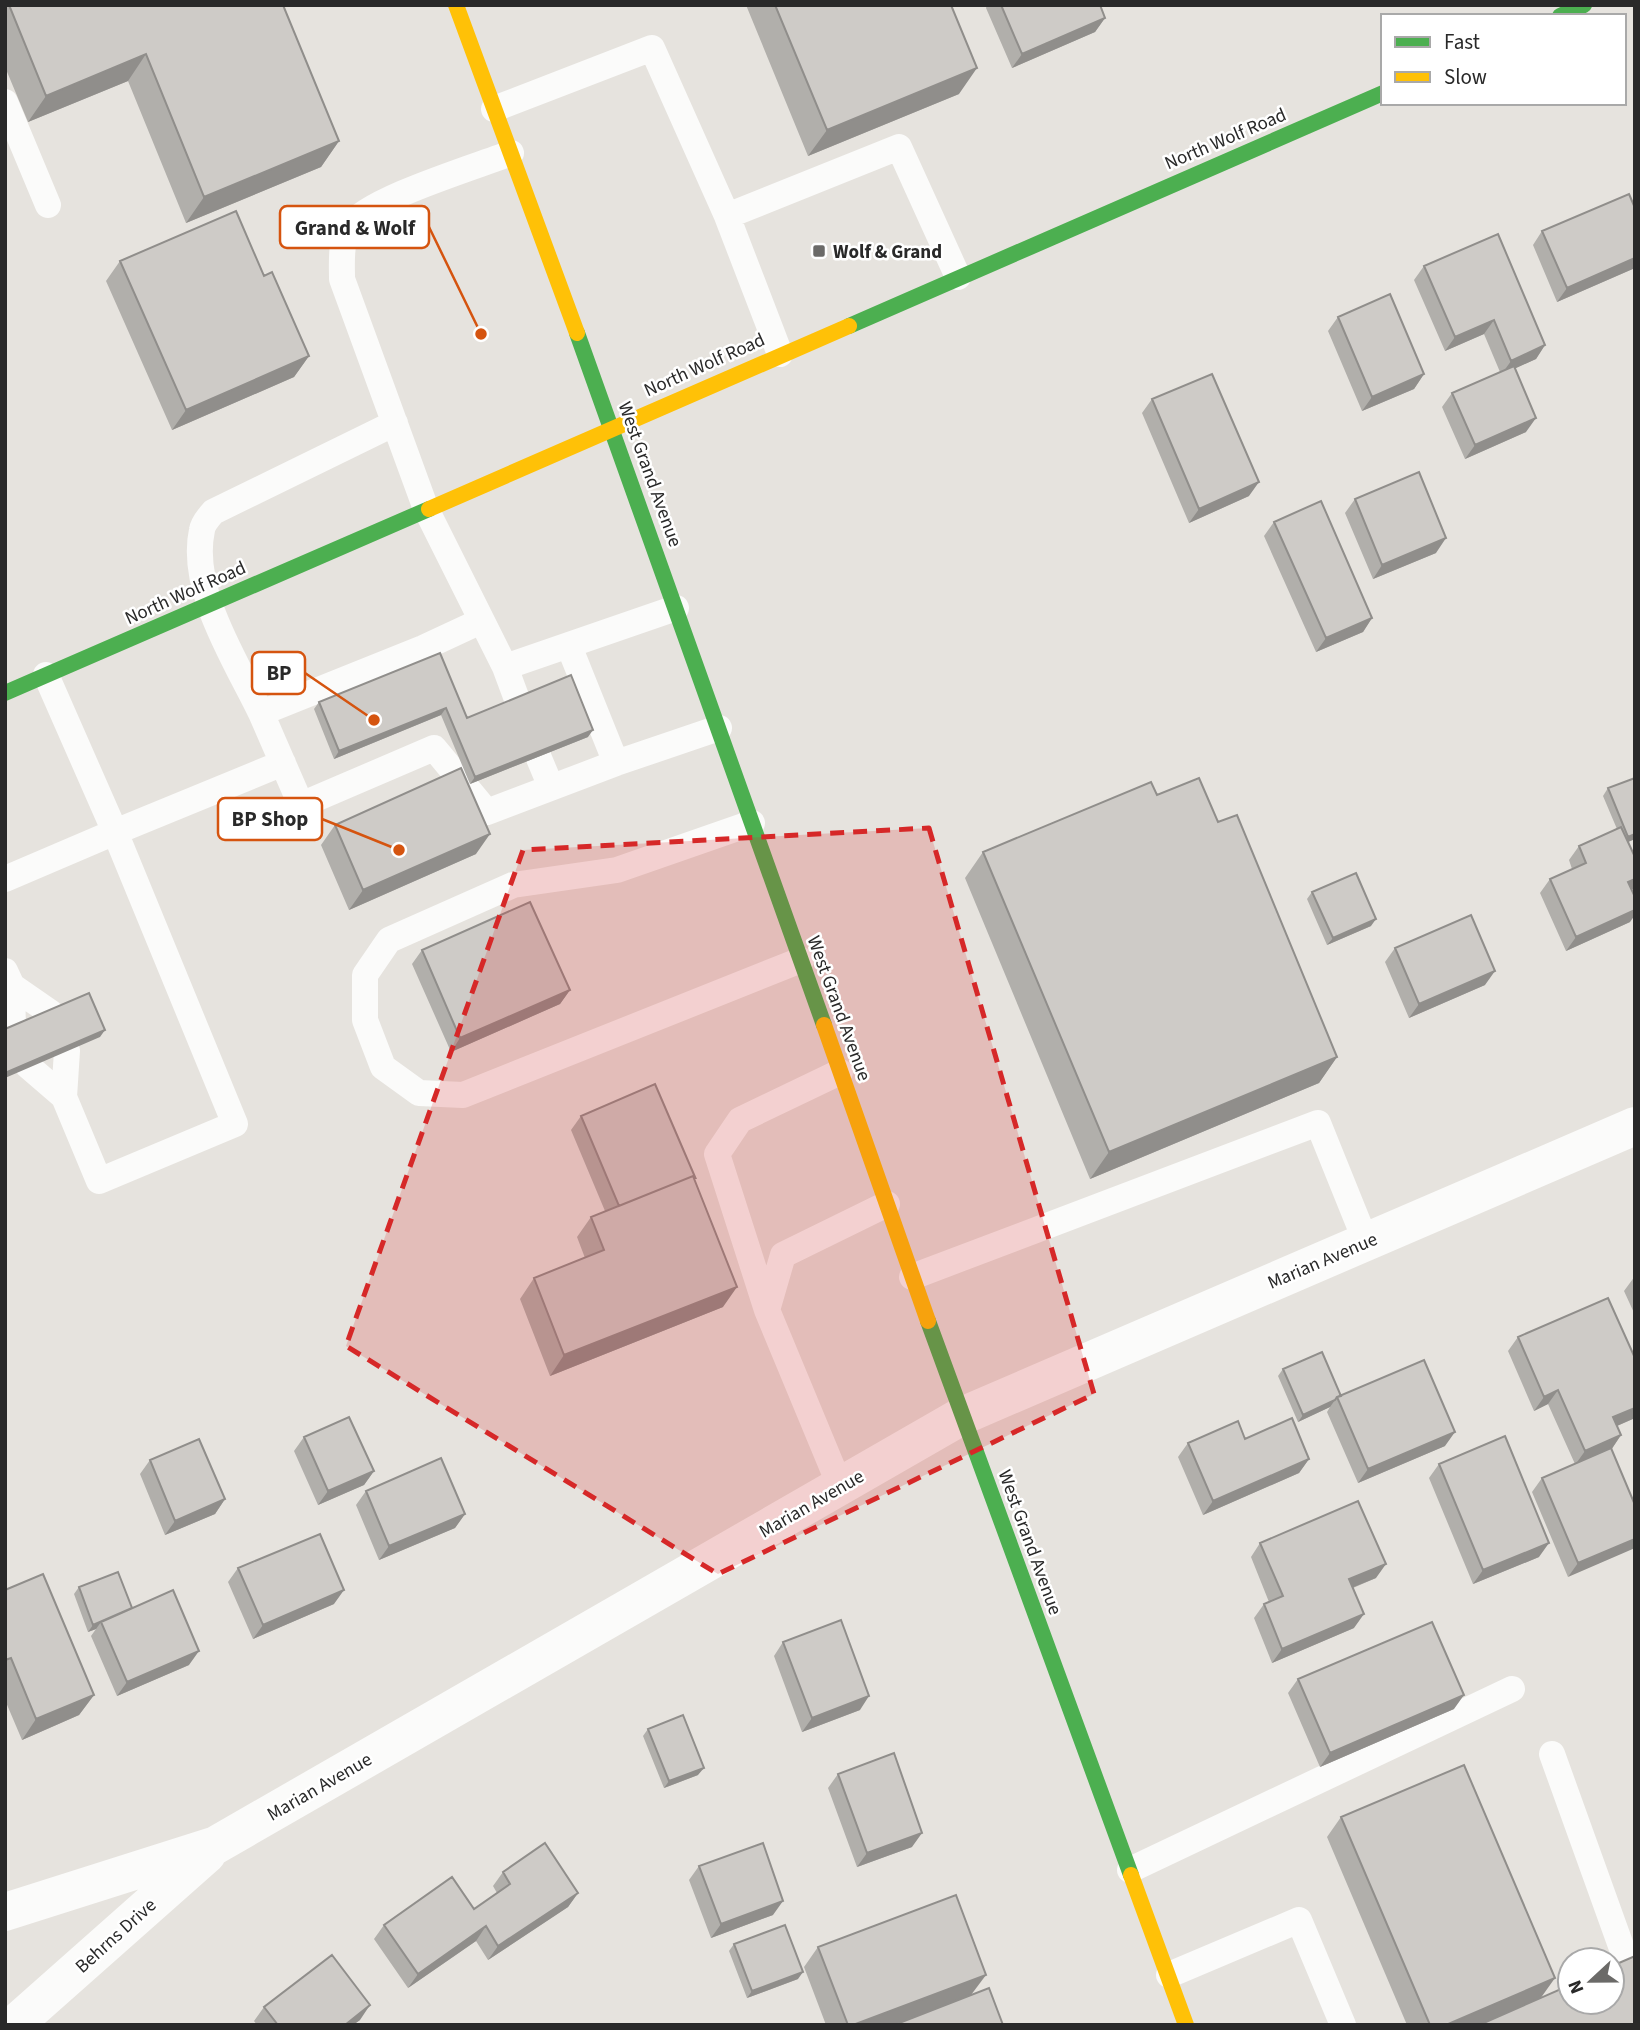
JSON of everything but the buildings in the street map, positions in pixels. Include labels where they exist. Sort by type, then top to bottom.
[{"type":"main road","name":"West Grand Avenue","points":[[456,5],[612,427],[962,1416],[1186,2025]]},
{"type":"main road","points":[[1564,14],[1584,5]]},
{"type":"main road","name":"North Wolf Road","points":[[5,693],[1381,94]]},
{"type":"street","name":"Marian Avenue","points":[[5,1912],[216,1845],[962,1416],[1635,1126]]},
{"type":"street","name":"Behrns Drive","points":[[14,2025],[216,1845]]},
{"type":"lane","points":[[494,110],[652,48],[727,216],[780,354]]},
{"type":"lane","points":[[5,102],[48,205]]},
{"type":"lane","points":[[727,216],[899,147],[958,277]]},
{"type":"lane","points":[[511,153],[379,204],[350,225],[342,248],[342,279],[426,509],[505,667],[518,702]]},
{"type":"lane","points":[[395,423],[213,512],[202,527],[200,559],[209,604],[301,805],[434,748],[487,812]]},
{"type":"lane","points":[[505,667],[676,608]]},
{"type":"lane","points":[[261,713],[427,659],[481,621]]},
{"type":"lane","points":[[569,646],[616,763]]},
{"type":"lane","points":[[47,675],[235,1124],[99,1181],[64,1097],[67,1051]]},
{"type":"lane","points":[[487,812],[616,763],[719,728]]},
{"type":"lane","points":[[538,755],[551,787]]},
{"type":"lane","points":[[5,879],[283,763]]},
{"type":"lane","points":[[474,779],[487,812]]},
{"type":"lane","points":[[752,823],[617,870],[513,885],[390,940],[365,975],[365,1020],[383,1067],[419,1093],[463,1095],[801,960]]},
{"type":"lane","points":[[9,978],[51,1013]]},
{"type":"lane","points":[[9,978],[13,1030]]},
{"type":"lane","points":[[28,1066],[64,1097]]},
{"type":"lane","points":[[840,1486],[767,1310],[718,1154],[740,1120],[841,1072]]},
{"type":"lane","points":[[912,1277],[1318,1123],[1366,1241]]},
{"type":"lane","points":[[767,1310],[783,1255],[887,1204]]},
{"type":"lane","points":[[1130,1870],[1512,1689]]},
{"type":"lane","points":[[1552,1754],[1621,1946]]},
{"type":"lane","points":[[1169,1975],[1299,1920],[1342,2025]]},
{"type":"highlighted area","points":[[929,828],[1094,1394],[718,1574],[346,1346],[523,850]]},
{"type":"traffic: fast","points":[[1564,14],[1584,5]]},
{"type":"traffic: fast","points":[[849,326],[1381,94]]},
{"type":"traffic: fast","points":[[577,333],[824,1025]]},
{"type":"traffic: fast","points":[[5,693],[429,509]]},
{"type":"traffic: fast","points":[[928,1321],[1131,1875]]},
{"type":"traffic: slow","points":[[456,5],[577,333]]},
{"type":"traffic: slow","points":[[429,509],[849,326]]},
{"type":"traffic: slow","points":[[824,1025],[928,1321]]},
{"type":"traffic: slow","points":[[1131,1875],[1186,2025]]},
{"type":"place","name":"Wolf & Grand","points":[[819,251]]},
{"type":"place","name":"Grand & Wolf","points":[[481,334]]},
{"type":"place","name":"BP","points":[[374,720]]},
{"type":"place","name":"BP Shop","points":[[399,850]]}]
